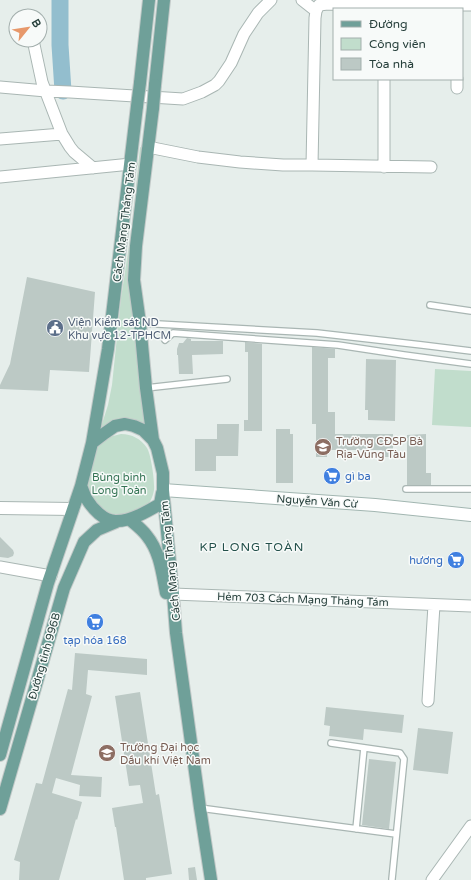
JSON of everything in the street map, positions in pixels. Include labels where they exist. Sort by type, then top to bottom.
[{"type":"main road","name":"Cách Mạng Tháng Tám","points":[[92,443],[108,349],[131,164],[149,0]]},
{"type":"main road","name":"Cách Mạng Tháng Tám","points":[[153,440],[134,280],[136,246],[164,0]]},
{"type":"main road","points":[[125,424],[143,430],[153,440],[157,448],[163,473],[163,490],[160,504],[138,516],[116,522],[100,515],[85,497],[81,486],[92,443],[104,432],[115,426],[125,424]]},
{"type":"main road","name":"Đường tỉnh 996B","points":[[0,755],[50,579],[81,486]]},
{"type":"main road","name":"Cách Mạng Tháng Tám","points":[[163,490],[176,633],[200,808],[212,880]]},
{"type":"main road","name":"Nguyễn Văn Cừ","points":[[163,490],[375,505],[471,515]]},
{"type":"main road","points":[[0,508],[73,509]]},
{"type":"main road","name":"Cách Mạng Tháng Tám","points":[[128,519],[139,527],[155,547],[160,561],[176,633]]},
{"type":"main road","name":"Đường tỉnh 996B","points":[[0,809],[64,588],[84,542],[97,530],[116,522]]},
{"type":"main road","points":[[50,579],[64,588]]},
{"type":"street","points":[[0,87],[183,99],[190,97],[215,85],[219,81],[231,63],[244,34],[258,13],[271,0]]},
{"type":"street","points":[[302,0],[316,11]]},
{"type":"street","points":[[312,165],[316,11],[319,5],[328,4],[384,7],[471,5]]},
{"type":"street","points":[[34,48],[42,82],[62,134],[74,152],[93,168]]},
{"type":"street","points":[[384,80],[384,167]]},
{"type":"street","points":[[0,139],[62,134]]},
{"type":"street","points":[[148,147],[198,157],[240,162],[283,165],[431,167]]},
{"type":"street","points":[[0,177],[131,164]]},
{"type":"street","points":[[0,567],[50,579]]},
{"type":"street","name":"Hẻm 703 Cách Mạng Tháng Tám","points":[[173,594],[471,606]]},
{"type":"street","points":[[428,701],[434,605]]},
{"type":"street","points":[[432,880],[471,826]]},
{"type":"lane","points":[[430,305],[471,311]]},
{"type":"lane","points":[[140,323],[317,333],[471,352]]},
{"type":"lane","points":[[165,340],[168,336],[174,333],[318,343],[471,364]]},
{"type":"lane","points":[[146,388],[227,379]]},
{"type":"lane","points":[[406,489],[471,489]]},
{"type":"lane","points":[[331,743],[400,753],[404,759],[392,879]]},
{"type":"lane","points":[[356,829],[364,748]]},
{"type":"lane","points":[[200,808],[396,834]]},
{"type":"green space","points":[[140,147],[142,148],[135,226],[147,428],[112,422],[101,427],[112,385],[121,298],[132,226]]},
{"type":"green space","points":[[435,369],[471,371],[471,427],[432,425]]},
{"type":"green space","name":"Bùng binh Long Toàn","points":[[121,434],[136,438],[147,448],[151,462],[154,490],[149,504],[146,507],[118,519],[95,506],[86,486],[96,447],[109,437]]},
{"type":"building","name":"Viện Kiểm sát ND Khu vực 12-TPHCM","points":[[27,277],[95,292],[89,372],[50,370],[48,391],[0,389],[0,385],[10,364]]},
{"type":"building","points":[[187,338],[191,339],[191,341],[223,341],[223,354],[192,355],[193,374],[179,374],[177,349],[179,343],[183,343]]},
{"type":"building","points":[[245,342],[262,344],[262,431],[244,431],[244,420],[248,420],[248,352],[245,352]]},
{"type":"building","points":[[312,347],[335,349],[335,358],[328,358],[328,412],[335,412],[335,434],[393,434],[393,457],[382,457],[382,450],[327,450],[327,457],[316,457],[316,424],[312,424]]},
{"type":"building","points":[[366,359],[396,360],[395,421],[368,420],[368,410],[365,410]]},
{"type":"building","points":[[217,424],[239,424],[238,456],[216,456],[216,471],[195,471],[195,439],[217,439]]},
{"type":"building","points":[[276,429],[290,429],[290,434],[293,434],[293,483],[276,483]]},
{"type":"building","points":[[426,434],[426,473],[431,473],[431,485],[407,485],[407,435]]},
{"type":"building","points":[[0,537],[13,550],[13,556],[8,558],[0,557]]},
{"type":"building","points":[[75,653],[147,659],[147,675],[88,670],[86,694],[92,696],[71,775],[102,777],[101,797],[79,796],[80,785],[56,778],[52,793],[82,802],[59,880],[19,880],[20,862],[14,860],[36,783],[42,784],[68,689],[72,690]]},
{"type":"building","points":[[140,692],[156,795],[159,794],[172,874],[146,878],[146,880],[124,880],[112,808],[143,803],[140,785],[129,786],[115,696]]},
{"type":"building","points":[[326,707],[404,715],[402,733],[364,729],[363,740],[329,736],[330,726],[324,725]]},
{"type":"building","points":[[418,728],[453,732],[448,774],[413,770]]},
{"type":"building","points":[[369,759],[396,762],[389,829],[362,825]]},
{"type":"building","points":[[195,867],[197,880],[189,880],[188,868]]},
{"type":"waterway","points":[[60,0],[60,45],[63,91]]},
{"type":"place","name":"Viện Kiểm sát ND Khu vực 12-TPHCM","points":[[55,328]]},
{"type":"place","name":"Trường CĐSP Bà Rịa-Vũng Tàu","points":[[323,447]]},
{"type":"place","name":"gì ba","points":[[332,476]]},
{"type":"place","name":"hương","points":[[456,560]]},
{"type":"place","name":"tạp hóa 168","points":[[95,622]]},
{"type":"place","name":"Trường Đại học Dầu khí Việt Nam","points":[[107,753]]},
{"type":"district","name":"KP LONG TOÀN","points":[[252,547]]}]
